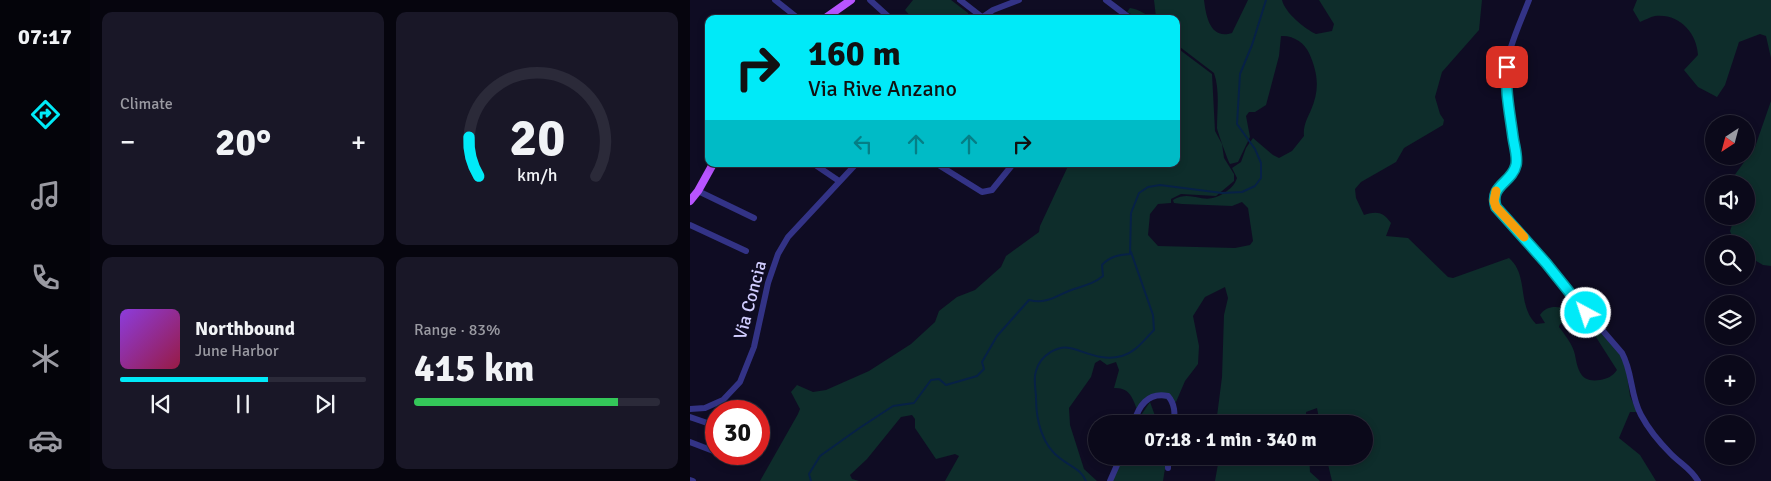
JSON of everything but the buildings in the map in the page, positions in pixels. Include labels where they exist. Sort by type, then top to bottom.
[{"type":"main road","points":[[830,15],[851,0]]},
{"type":"main road","points":[[690,201],[711,167]]},
{"type":"street","points":[[775,0],[794,15]]},
{"type":"street","points":[[870,0],[887,15]]},
{"type":"street","points":[[960,0],[978,15]]},
{"type":"street","points":[[987,15],[1019,0]]},
{"type":"street","points":[[1106,0],[1126,15]]},
{"type":"street","points":[[1529,0],[1509,54],[1506,74],[1517,163],[1509,177],[1498,186],[1494,201],[1496,207],[1622,353],[1630,371],[1634,400],[1641,415],[1654,436],[1673,456],[1689,468],[1698,481]]},
{"type":"street","points":[[818,167],[840,182]]},
{"type":"street","name":"Via Concia","points":[[690,409],[705,408],[723,400],[740,382],[754,347],[768,283],[778,254],[788,237],[853,167]]},
{"type":"street","points":[[942,167],[982,192],[992,190],[1011,167]]},
{"type":"street","points":[[698,191],[754,218]]},
{"type":"street","points":[[690,225],[746,251]]},
{"type":"street","points":[[1137,415],[1144,401],[1154,394],[1168,396],[1172,401],[1176,415]]},
{"type":"street","points":[[690,417],[705,422]]},
{"type":"street","points":[[690,442],[705,448]]},
{"type":"street","points":[[1110,481],[1118,465]]},
{"type":"green space","points":[[913,0],[951,0],[968,15],[909,15],[905,10]]},
{"type":"green space","points":[[1154,0],[1204,0],[1210,25],[1219,33],[1225,34],[1232,33],[1248,0],[1282,0],[1287,10],[1296,20],[1316,34],[1332,31],[1334,24],[1319,0],[1482,0],[1479,30],[1442,72],[1435,97],[1440,114],[1444,120],[1443,125],[1404,148],[1396,162],[1361,182],[1355,189],[1356,198],[1364,215],[1379,213],[1391,223],[1386,236],[1408,238],[1448,277],[1453,278],[1509,258],[1519,273],[1524,300],[1530,317],[1536,324],[1545,323],[1540,315],[1543,311],[1552,307],[1567,309],[1576,314],[1577,320],[1572,323],[1560,324],[1559,327],[1572,348],[1581,375],[1588,380],[1607,378],[1617,370],[1594,334],[1597,329],[1620,354],[1626,368],[1630,396],[1637,412],[1630,412],[1619,438],[1640,455],[1656,481],[1332,481],[1328,465],[1373,465],[1373,415],[1318,415],[1317,408],[1306,412],[1306,415],[1217,415],[1222,377],[1224,315],[1228,298],[1225,287],[1205,297],[1193,316],[1199,346],[1198,364],[1185,381],[1176,402],[1156,396],[1138,412],[1127,392],[1114,388],[1119,370],[1116,362],[1107,365],[1100,360],[1095,363],[1091,377],[1069,408],[1070,425],[1084,469],[1097,481],[945,481],[959,456],[955,454],[936,459],[915,428],[915,419],[912,415],[901,417],[867,459],[850,475],[852,479],[859,481],[760,481],[800,409],[791,392],[797,385],[813,392],[826,390],[869,371],[911,344],[935,322],[939,311],[957,297],[975,290],[1001,267],[1006,256],[1039,232],[1040,226],[1068,167],[1180,167],[1180,50],[1212,74],[1215,131],[1222,144],[1224,158],[1234,174],[1234,181],[1216,196],[1181,194],[1171,199],[1171,203],[1158,204],[1150,214],[1148,235],[1158,246],[1235,248],[1250,245],[1253,241],[1248,208],[1242,202],[1232,206],[1182,204],[1174,203],[1173,200],[1187,196],[1211,198],[1219,196],[1227,191],[1237,178],[1232,168],[1241,162],[1246,148],[1253,138],[1279,158],[1292,151],[1304,136],[1305,126],[1316,95],[1317,81],[1312,60],[1302,43],[1294,38],[1281,36],[1279,56],[1266,105],[1255,112],[1249,112],[1246,116],[1250,137],[1238,162],[1230,164],[1217,128],[1218,93],[1214,73],[1180,47],[1180,15],[1156,15]]},
{"type":"green space","points":[[1637,0],[1771,0],[1771,58],[1766,36],[1760,34],[1739,42],[1725,85],[1717,97],[1698,87],[1684,70],[1698,55],[1697,47],[1690,32],[1679,21],[1664,16],[1653,16],[1640,22],[1633,10]]},
{"type":"green space","points":[[1130,8],[1148,15],[1133,15],[1127,12]]},
{"type":"green space","points":[[1771,101],[1771,266],[1763,265],[1755,260],[1755,235],[1732,235],[1730,231],[1732,225],[1755,225],[1755,175],[1735,175],[1742,165],[1755,165],[1755,147]]},
{"type":"green space","points":[[1150,402],[1155,415],[1141,415]]},
{"type":"green space","points":[[1120,465],[1166,465],[1163,481],[1112,481]]},
{"type":"green space","points":[[1218,465],[1310,465],[1310,472],[1320,481],[1215,481]]},
{"type":"waterway","points":[[811,481],[809,474],[820,456],[893,406],[914,403],[931,380],[939,379],[946,385],[977,376],[984,369],[982,362],[997,336],[1029,300],[1047,300],[1093,283],[1103,276],[1102,265],[1105,262],[1115,256],[1130,254],[1131,213],[1139,193],[1148,187],[1160,185],[1222,193],[1242,192],[1255,186],[1261,178],[1261,163],[1255,149],[1237,124],[1240,74],[1252,45],[1266,0]]},
{"type":"waterway","points":[[1086,481],[1079,471],[1054,454],[1041,432],[1037,415],[1035,374],[1041,360],[1056,349],[1074,349],[1109,358],[1122,356],[1132,352],[1154,330],[1153,315],[1131,252]]},
{"type":"slow traffic","points":[[1496,191],[1494,201],[1500,214],[1524,237]]},
{"type":"route","points":[[1507,67],[1508,104],[1517,163],[1509,177],[1498,186],[1494,201],[1500,214],[1522,235],[1586,313]]}]
